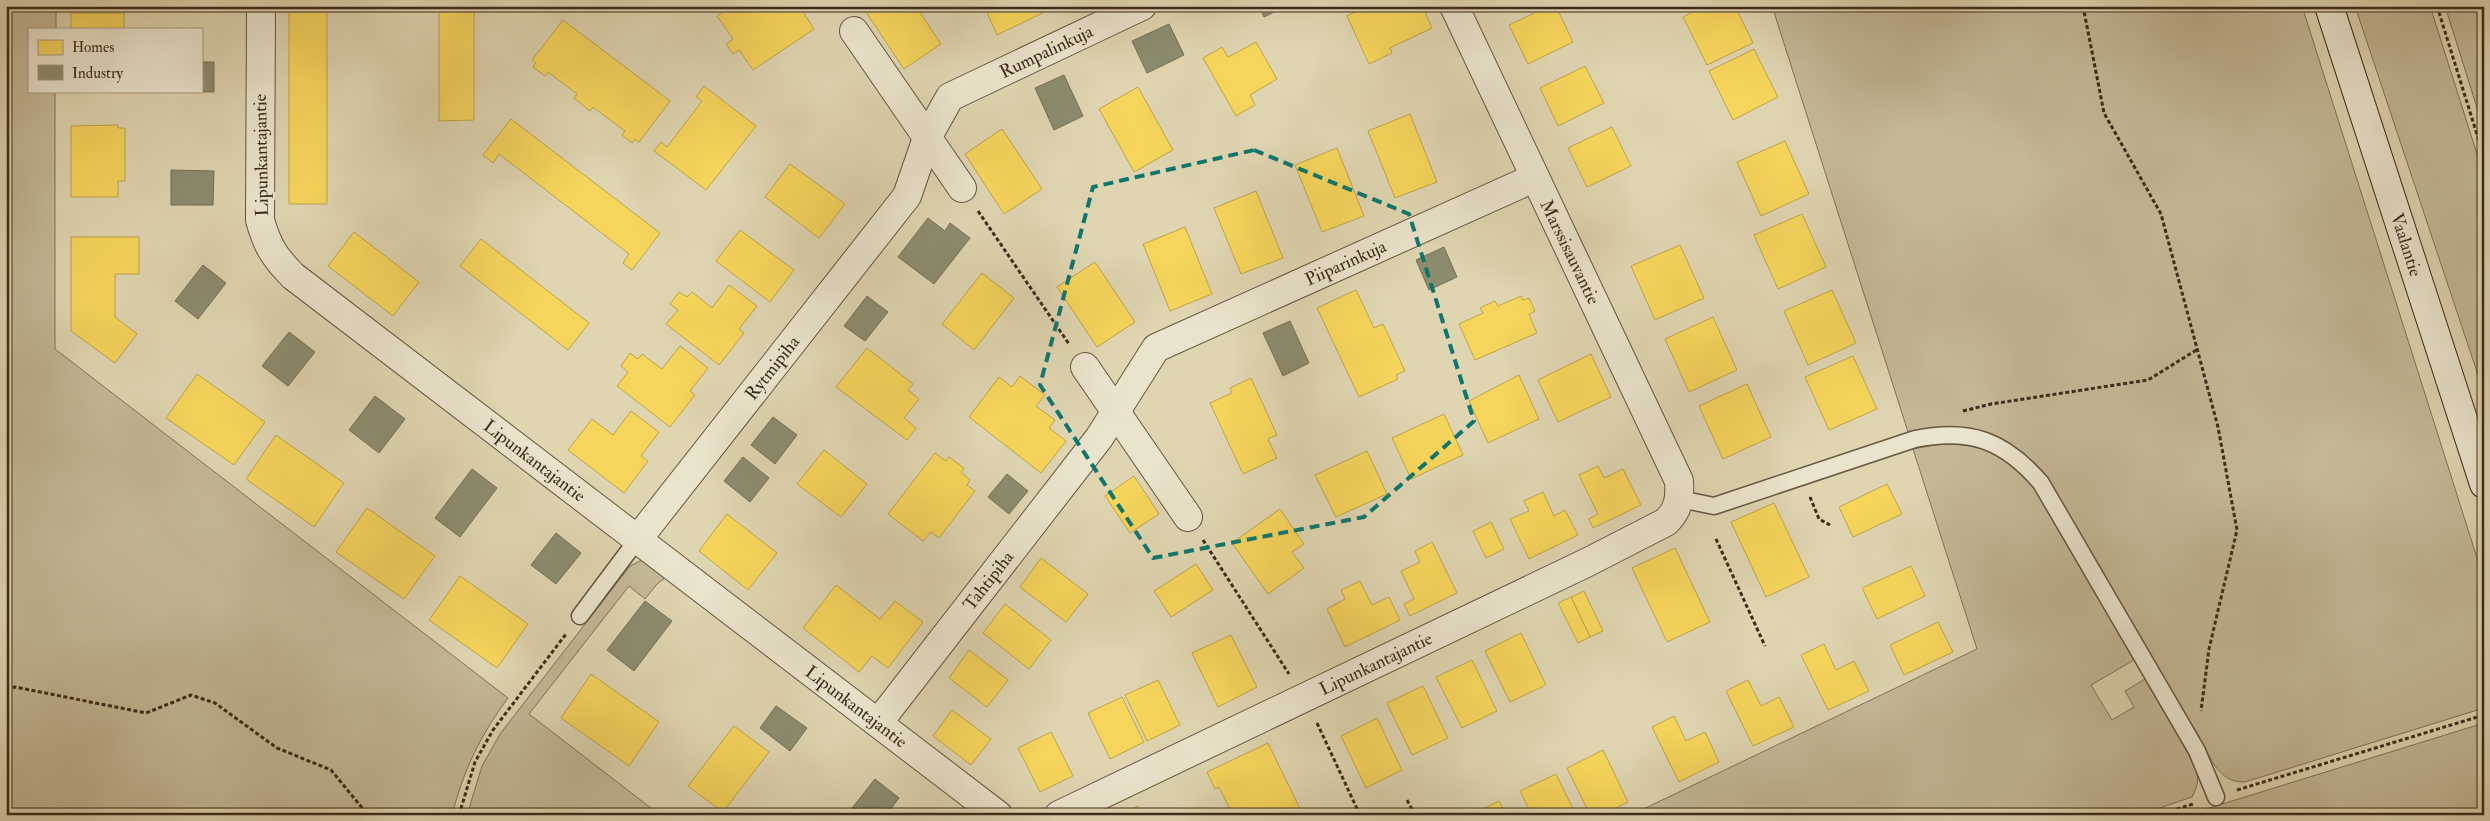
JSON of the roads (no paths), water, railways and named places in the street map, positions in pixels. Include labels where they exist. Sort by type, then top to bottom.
[{"type":"street","name":"Lipunkantajantie","points":[[261,6],[260,220],[265,240],[276,259],[300,281],[998,815]]},
{"type":"street","name":"Rumpalinkuja","points":[[950,97],[1142,6]]},
{"type":"street","name":"Marssisauvantie","points":[[1454,6],[1679,481],[1680,499]]},
{"type":"street","name":"Vaalantie","points":[[2329,6],[2484,484]]},
{"type":"street","points":[[854,31],[962,188]]},
{"type":"street","name":"Rytmipiha","points":[[637,540],[907,196],[927,138],[950,97]]},
{"type":"street","name":"Piiparinkuja","points":[[1156,348],[1534,178]]},
{"type":"street","name":"Tahtipiha","points":[[878,723],[1099,438],[1156,348]]},
{"type":"street","points":[[1085,368],[1188,516]]},
{"type":"street","name":"Lipunkantajantie","points":[[1059,815],[1572,570],[1666,522],[1676,512],[1680,499]]},
{"type":"lane","points":[[1680,499],[1714,506],[1916,439],[1941,434],[1963,434],[1983,440],[2005,450],[2026,465],[2041,482],[2197,751],[2216,797]]},
{"type":"lane","points":[[580,616],[637,540]]}]
